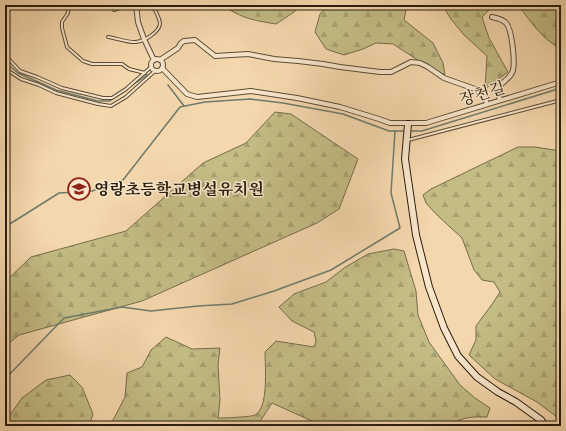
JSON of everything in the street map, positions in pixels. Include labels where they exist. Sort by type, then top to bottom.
[{"type":"street","points":[[136,5],[138,22],[154,60],[152,63],[152,69],[159,71],[162,68],[163,64],[160,60]]},
{"type":"street","points":[[492,17],[505,21],[513,44],[513,70],[509,78],[497,89],[500,100]]},
{"type":"street","points":[[154,60],[160,60],[184,42],[195,40],[215,56],[248,54],[274,59],[391,72],[411,62],[420,63],[444,78],[475,89],[484,96],[487,104]]},
{"type":"street","name":"장천길","points":[[162,68],[187,94],[197,97],[251,91],[297,98],[340,107],[379,118],[390,123],[408,125],[426,123],[561,82]]},
{"type":"street","points":[[408,125],[405,159],[416,235],[429,287],[444,328],[458,356],[477,377],[541,420],[545,426]]},
{"type":"lane","points":[[70,5],[62,22],[67,47],[83,61],[92,64],[122,64],[129,69],[145,73]]},
{"type":"lane","points":[[114,10],[132,5]]},
{"type":"lane","points":[[108,37],[136,42],[150,37],[160,24],[159,19],[153,6],[141,5]]},
{"type":"lane","points":[[5,55],[20,71],[62,88],[102,98],[112,98],[126,89],[152,67]]},
{"type":"lane","points":[[5,66],[10,72],[21,79],[56,93],[111,106],[126,97],[156,71]]},
{"type":"lane","points":[[407,139],[561,100]]},
{"type":"green space","points":[[229,5],[301,5],[294,12],[276,24],[257,21],[239,15],[227,8]]},
{"type":"green space","points":[[328,5],[407,5],[404,20],[433,43],[443,63],[445,75],[427,66],[393,44],[376,43],[344,55],[326,49],[315,32],[320,14]]},
{"type":"green space","points":[[438,5],[494,5],[482,17],[489,38],[508,72],[485,89],[487,56],[464,35],[444,8]]},
{"type":"green space","points":[[518,5],[561,5],[561,49],[542,35]]},
{"type":"green space","points":[[275,112],[291,114],[358,159],[339,209],[317,223],[142,301],[19,335],[8,344],[5,344],[5,282],[31,257],[126,231],[203,163],[246,143]]},
{"type":"green space","points":[[518,147],[535,147],[561,151],[561,420],[537,402],[495,379],[469,355],[476,340],[476,326],[500,292],[494,282],[482,280],[474,270],[462,238],[426,203],[423,195],[431,189]]},
{"type":"green space","points":[[394,249],[404,251],[416,291],[418,315],[429,342],[460,385],[490,408],[487,417],[473,417],[459,420],[451,426],[323,426],[272,403],[257,426],[110,426],[125,397],[127,373],[142,367],[151,350],[166,337],[192,349],[220,348],[218,365],[220,400],[218,418],[255,415],[259,411],[264,396],[266,376],[265,352],[276,341],[314,347],[316,341],[314,332],[292,321],[279,307],[294,294],[326,282],[344,268],[368,254]]},
{"type":"green space","points":[[70,375],[82,387],[93,414],[89,426],[5,426],[5,420],[22,398],[46,380]]},
{"type":"waterway","points":[[5,62],[18,73],[56,90],[98,101],[110,101],[118,95]]},
{"type":"waterway","points":[[131,86],[147,75]]},
{"type":"waterway","points":[[168,85],[184,106]]},
{"type":"waterway","points":[[409,131],[422,131],[561,88]]},
{"type":"waterway","points":[[5,227],[59,193],[92,191],[123,180],[180,107],[205,102],[250,99],[283,103],[343,114],[389,131],[405,131]]},
{"type":"waterway","points":[[5,379],[64,318],[122,307],[151,311],[232,304],[274,291],[331,270],[400,228],[391,193],[395,131]]},
{"type":"place","name":"영랑초등학교병설유치원","points":[[79,189]]}]
